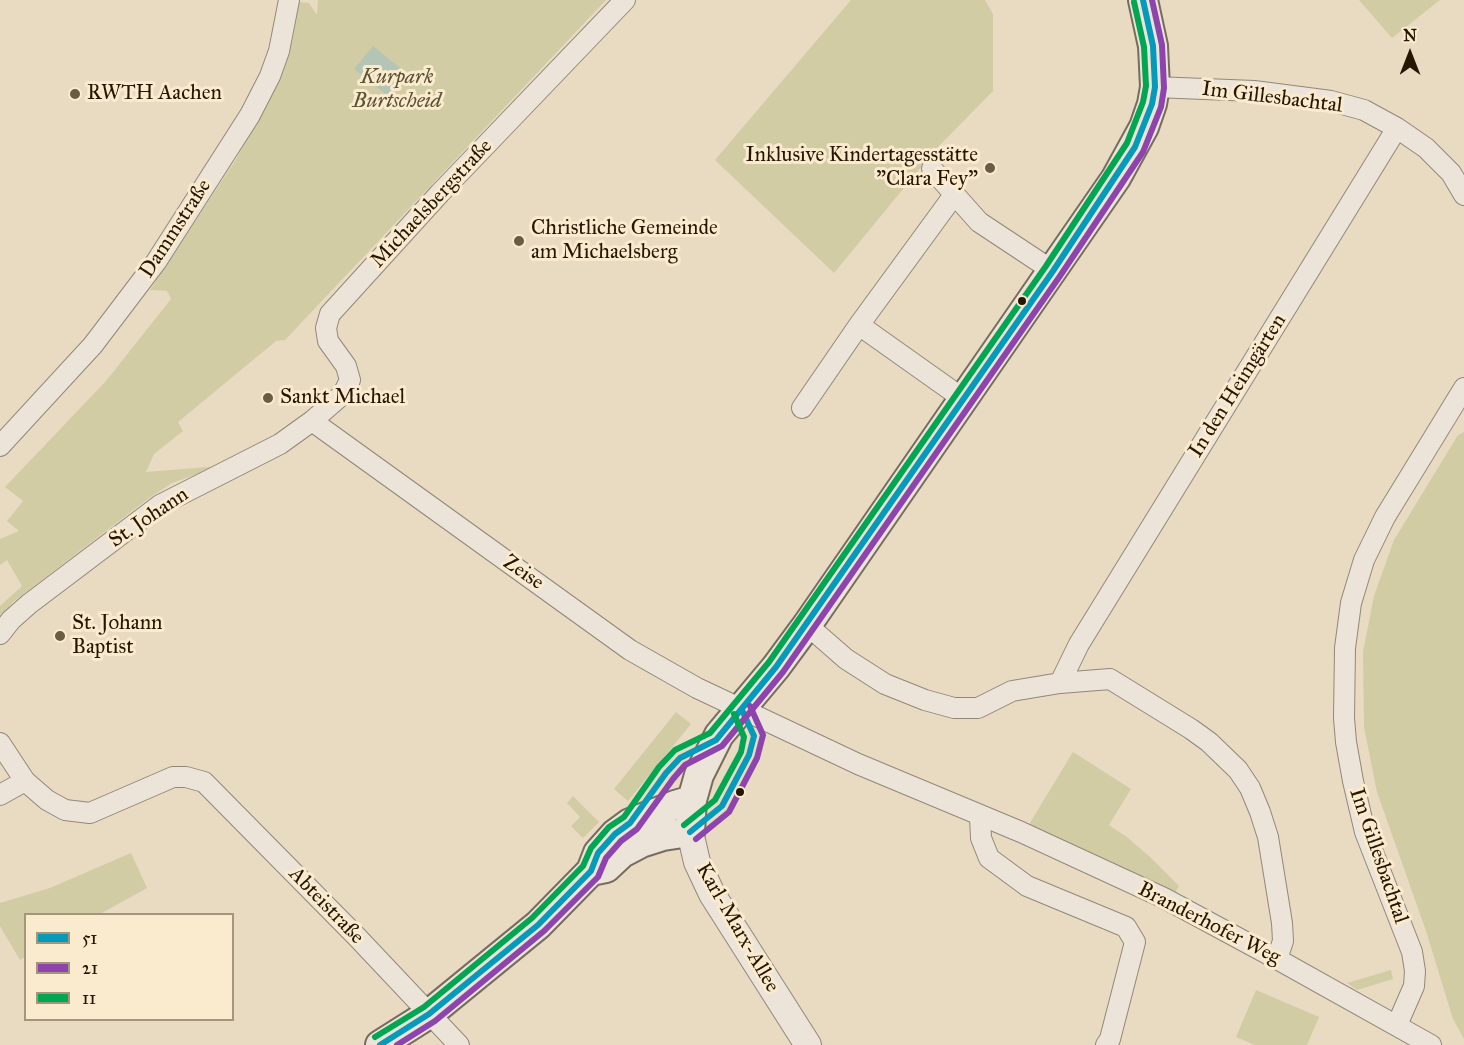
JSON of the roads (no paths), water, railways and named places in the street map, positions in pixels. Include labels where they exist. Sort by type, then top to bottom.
[{"type":"main road","name":"Karl-Marx-Allee","points":[[690,832],[692,801],[699,775],[719,735],[742,710],[807,625],[1053,271],[1135,147],[1152,104],[1155,87],[1153,46],[1143,0]]},
{"type":"main road","points":[[380,1045],[429,1014],[538,925],[591,871],[598,853],[615,834],[630,823],[675,805],[692,801]]},
{"type":"main road","points":[[591,871],[606,868],[622,853],[640,843],[663,836],[690,832]]},
{"type":"street","name":"Dammstraße","points":[[0,446],[7,427],[60,382],[118,314],[156,262],[250,115],[270,76],[290,0]]},
{"type":"street","name":"Michaelsbergstraße","points":[[312,421],[343,394],[350,380],[346,366],[328,341],[326,328],[330,314],[440,193],[625,0]]},
{"type":"street","name":"Im Gillesbachtal","points":[[1155,87],[1254,91],[1330,101],[1364,110],[1397,128],[1426,148],[1450,173],[1464,195]]},
{"type":"street","name":"In den Heimgärten","points":[[1060,683],[1079,644],[1397,128]]},
{"type":"street","points":[[932,169],[979,222],[1053,271]]},
{"type":"street","points":[[802,408],[859,325],[954,195]]},
{"type":"street","points":[[859,325],[963,398]]},
{"type":"street","name":"Im Gillesbachtal","points":[[1397,1025],[1414,986],[1415,971],[1412,952],[1365,832],[1353,781],[1344,718],[1344,648],[1351,603],[1364,560],[1385,517],[1464,388]]},
{"type":"street","name":"St. Johann","points":[[0,634],[11,620],[29,604],[160,505],[280,444],[312,421]]},
{"type":"street","name":"Zeise","points":[[312,421],[630,650],[706,693],[742,710]]},
{"type":"street","points":[[807,625],[856,666],[885,684],[925,700],[954,708],[978,708],[1012,691],[1060,683],[1110,679],[1209,742],[1238,770],[1250,788],[1268,837],[1282,923],[1283,941],[1277,958]]},
{"type":"street","name":"Branderhofer Weg","points":[[742,710],[858,764],[980,817],[1021,832],[1164,898],[1277,958],[1431,1045]]},
{"type":"street","points":[[0,743],[14,767],[26,781],[0,795]]},
{"type":"street","name":"Abteistraße","points":[[26,781],[47,800],[65,810],[90,813],[168,779],[186,777],[204,782],[459,1045]]},
{"type":"street","name":"Branderhofer Weg","points":[[980,817],[981,838],[989,858],[1027,885],[1126,927],[1136,942],[1113,1043]]},
{"type":"street","name":"Karl-Marx-Allee","points":[[690,832],[698,862],[712,894],[808,1045]]},
{"type":"place","name":"RWTH Aachen","points":[[75,94]]},
{"type":"place","name":"Inklusive Kindertagesstätte \"Clara Fey\"","points":[[990,168]]},
{"type":"place","name":"Christliche Gemeinde am Michaelsberg","points":[[519,241]]},
{"type":"place","name":"Sankt Michael","points":[[268,398]]},
{"type":"place","name":"St. Johann Baptist","points":[[60,636]]},
{"type":"park label","name":"Kurpark Burtscheid","points":[[397,90]]}]
